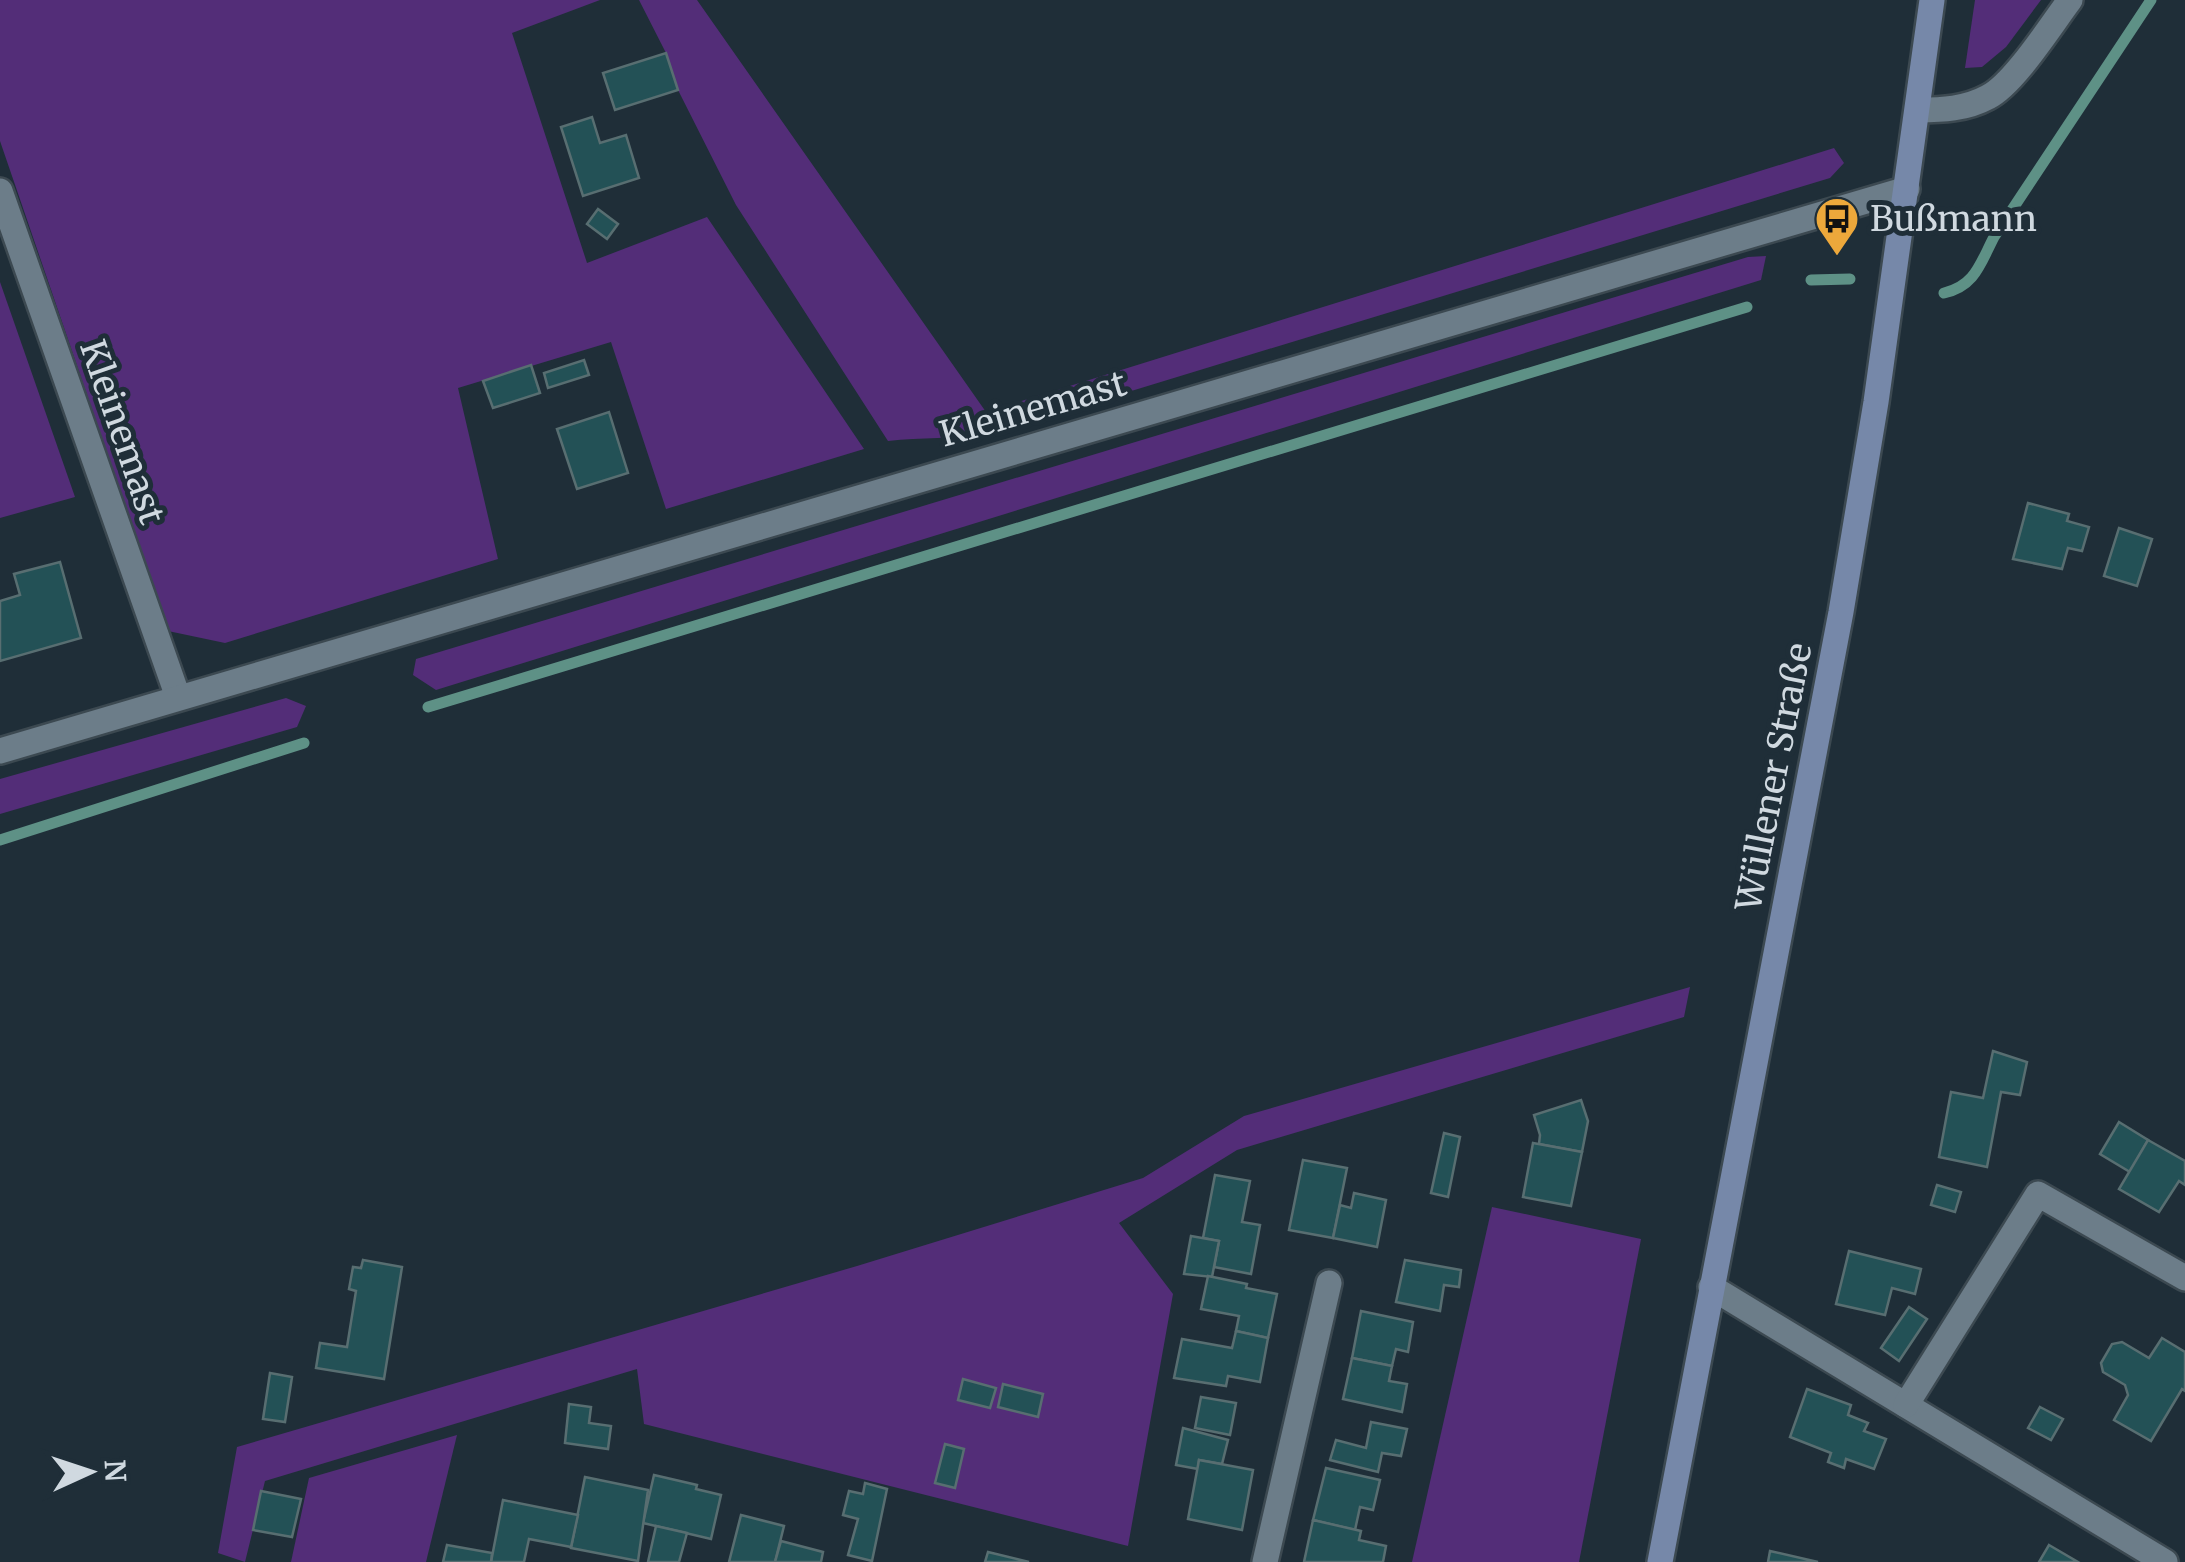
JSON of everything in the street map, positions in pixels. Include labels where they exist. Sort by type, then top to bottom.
[{"type":"main road","name":"Wüllener Straße","points":[[1660,1562],[1841,612],[1907,189],[1932,0]]},
{"type":"street","points":[[1918,110],[1966,106],[1992,96],[2070,0]]},
{"type":"street","name":"Kleinemast","points":[[0,751],[1907,189]]},
{"type":"street","name":"Kleinemast","points":[[0,191],[178,697]]},
{"type":"street","points":[[1906,1405],[2038,1194],[2185,1278]]},
{"type":"street","points":[[1265,1562],[1330,1283]]},
{"type":"street","points":[[1712,1287],[2165,1562]]},
{"type":"shaded area","points":[[0,0],[600,0],[512,33],[587,263],[707,217],[864,449],[666,509],[611,342],[458,388],[498,559],[225,643],[168,631],[0,141]]},
{"type":"shaded area","points":[[639,0],[697,0],[986,412],[1834,148],[1844,163],[1830,178],[987,435],[888,441],[736,205],[678,90],[666,53]]},
{"type":"shaded area","points":[[1975,0],[2041,0],[2006,47],[1982,67],[1965,68]]},
{"type":"shaded area","points":[[1766,256],[1761,280],[436,690],[413,675],[416,659],[1748,257]]},
{"type":"shaded area","points":[[0,282],[75,497],[0,518]]},
{"type":"shaded area","points":[[286,698],[306,706],[297,727],[0,814],[0,779]]},
{"type":"shaded area","points":[[1690,987],[1684,1017],[1237,1150],[1119,1223],[1173,1294],[1128,1546],[644,1424],[637,1369],[265,1481],[245,1562],[218,1553],[237,1447],[1143,1178],[1244,1116]]},
{"type":"shaded area","points":[[1492,1207],[1641,1239],[1579,1562],[1412,1562]]},
{"type":"shaded area","points":[[457,1435],[426,1562],[291,1562],[309,1478]]},
{"type":"building","points":[[666,53],[678,90],[615,110],[603,73]]},
{"type":"building","points":[[592,117],[600,143],[626,135],[639,178],[583,196],[561,127]]},
{"type":"building","points":[[598,209],[618,224],[607,239],[587,224]]},
{"type":"building","points":[[584,360],[589,375],[548,388],[544,373]]},
{"type":"building","points":[[531,365],[540,393],[493,408],[483,381]]},
{"type":"building","points":[[609,412],[628,473],[577,489],[557,429]]},
{"type":"building","points":[[2028,503],[2069,514],[2067,521],[2089,527],[2082,551],[2068,548],[2062,569],[2013,559]]},
{"type":"building","points":[[2119,528],[2152,539],[2137,586],[2104,576]]},
{"type":"building","points":[[60,562],[81,638],[0,661],[0,601],[20,595],[14,574]]},
{"type":"building","points":[[1993,1051],[2027,1062],[2020,1095],[2001,1092],[1987,1167],[1939,1157],[1951,1092],[1983,1098]]},
{"type":"building","points":[[1581,1100],[1588,1121],[1582,1152],[1539,1144],[1534,1115]]},
{"type":"building","points":[[2119,1122],[2148,1140],[2130,1172],[2100,1154]]},
{"type":"building","points":[[1444,1133],[1460,1137],[1448,1197],[1431,1193]]},
{"type":"building","points":[[2148,1140],[2185,1161],[2185,1185],[2179,1181],[2159,1212],[2119,1189]]},
{"type":"building","points":[[1533,1143],[1582,1152],[1571,1206],[1523,1197]]},
{"type":"building","points":[[1303,1160],[1347,1168],[1333,1238],[1289,1230]]},
{"type":"building","points":[[1215,1175],[1250,1181],[1242,1222],[1260,1225],[1251,1274],[1214,1267],[1219,1241],[1203,1238]]},
{"type":"building","points":[[1937,1185],[1961,1192],[1955,1212],[1931,1205]]},
{"type":"building","points":[[1354,1193],[1386,1200],[1377,1247],[1333,1238],[1340,1205],[1351,1208]]},
{"type":"building","points":[[1191,1236],[1219,1241],[1212,1277],[1184,1274]]},
{"type":"building","points":[[1849,1251],[1921,1269],[1915,1294],[1892,1288],[1885,1315],[1836,1304]]},
{"type":"building","points":[[363,1260],[402,1267],[384,1379],[316,1368],[320,1343],[347,1347],[356,1291],[349,1289],[353,1267],[361,1268]]},
{"type":"building","points":[[1405,1260],[1461,1270],[1459,1287],[1444,1285],[1440,1311],[1396,1302]]},
{"type":"building","points":[[1208,1276],[1277,1294],[1268,1338],[1236,1331],[1239,1316],[1201,1309]]},
{"type":"building","points":[[1909,1307],[1927,1319],[1899,1361],[1881,1348]]},
{"type":"building","points":[[1361,1311],[1413,1322],[1408,1352],[1396,1349],[1392,1366],[1352,1358]]},
{"type":"building","points":[[1236,1331],[1268,1338],[1260,1382],[1228,1376],[1226,1386],[1174,1378],[1182,1339],[1232,1348]]},
{"type":"building","points":[[2162,1338],[2185,1352],[2185,1391],[2182,1389],[2151,1441],[2114,1420],[2128,1395],[2125,1385],[2103,1372],[2101,1363],[2112,1344],[2122,1342],[2149,1358]]},
{"type":"building","points":[[1352,1358],[1392,1366],[1389,1381],[1407,1384],[1402,1412],[1343,1399]]},
{"type":"building","points":[[270,1373],[292,1377],[285,1422],[263,1419]]},
{"type":"building","points":[[963,1379],[996,1388],[990,1408],[958,1400]]},
{"type":"building","points":[[1003,1384],[1043,1394],[1038,1417],[998,1407]]},
{"type":"building","points":[[1807,1389],[1851,1405],[1848,1415],[1868,1423],[1864,1431],[1886,1439],[1874,1469],[1846,1459],[1844,1468],[1828,1462],[1831,1453],[1790,1437]]},
{"type":"building","points":[[1201,1397],[1236,1403],[1230,1435],[1195,1428]]},
{"type":"building","points":[[569,1404],[591,1407],[589,1423],[611,1426],[608,1449],[565,1443]]},
{"type":"building","points":[[2040,1407],[2063,1419],[2051,1440],[2028,1428]]},
{"type":"building","points":[[1371,1422],[1407,1429],[1401,1456],[1382,1453],[1378,1472],[1330,1460],[1336,1440],[1366,1448]]},
{"type":"building","points":[[1183,1428],[1228,1440],[1222,1464],[1199,1460],[1198,1469],[1176,1465]]},
{"type":"building","points":[[945,1444],[964,1449],[955,1488],[935,1483]]},
{"type":"building","points":[[1199,1460],[1253,1470],[1242,1530],[1188,1519]]},
{"type":"building","points":[[1326,1468],[1380,1480],[1373,1510],[1360,1507],[1355,1530],[1313,1520]]},
{"type":"building","points":[[654,1475],[721,1495],[711,1539],[643,1523]]},
{"type":"building","points":[[585,1477],[648,1490],[638,1561],[571,1548]]},
{"type":"building","points":[[865,1483],[887,1489],[872,1561],[848,1555],[858,1519],[843,1515],[849,1491],[863,1494]]},
{"type":"building","points":[[261,1491],[301,1499],[292,1537],[253,1530]]},
{"type":"building","points":[[503,1500],[578,1515],[571,1547],[529,1539],[524,1562],[491,1562]]},
{"type":"building","points":[[741,1515],[784,1526],[775,1562],[729,1562]]},
{"type":"building","points":[[1313,1520],[1361,1531],[1359,1540],[1386,1546],[1383,1562],[1304,1562]]},
{"type":"building","points":[[656,1526],[687,1533],[679,1562],[648,1562]]},
{"type":"building","points":[[781,1541],[823,1552],[821,1562],[775,1562]]},
{"type":"building","points":[[447,1545],[492,1553],[491,1562],[443,1562]]},
{"type":"building","points":[[2049,1545],[2078,1562],[2039,1562]]},
{"type":"building","points":[[1770,1551],[1818,1562],[1768,1562]]},
{"type":"building","points":[[988,1552],[1029,1562],[985,1562]]},
{"type":"waterway","points":[[1944,293],[1963,285],[1975,272],[1994,237],[2151,0]]},
{"type":"waterway","points":[[1811,280],[1850,279]]},
{"type":"waterway","points":[[428,707],[1747,307]]},
{"type":"waterway","points":[[0,840],[304,743]]},
{"type":"place","name":"Bußmann","points":[[1837,257]]}]
